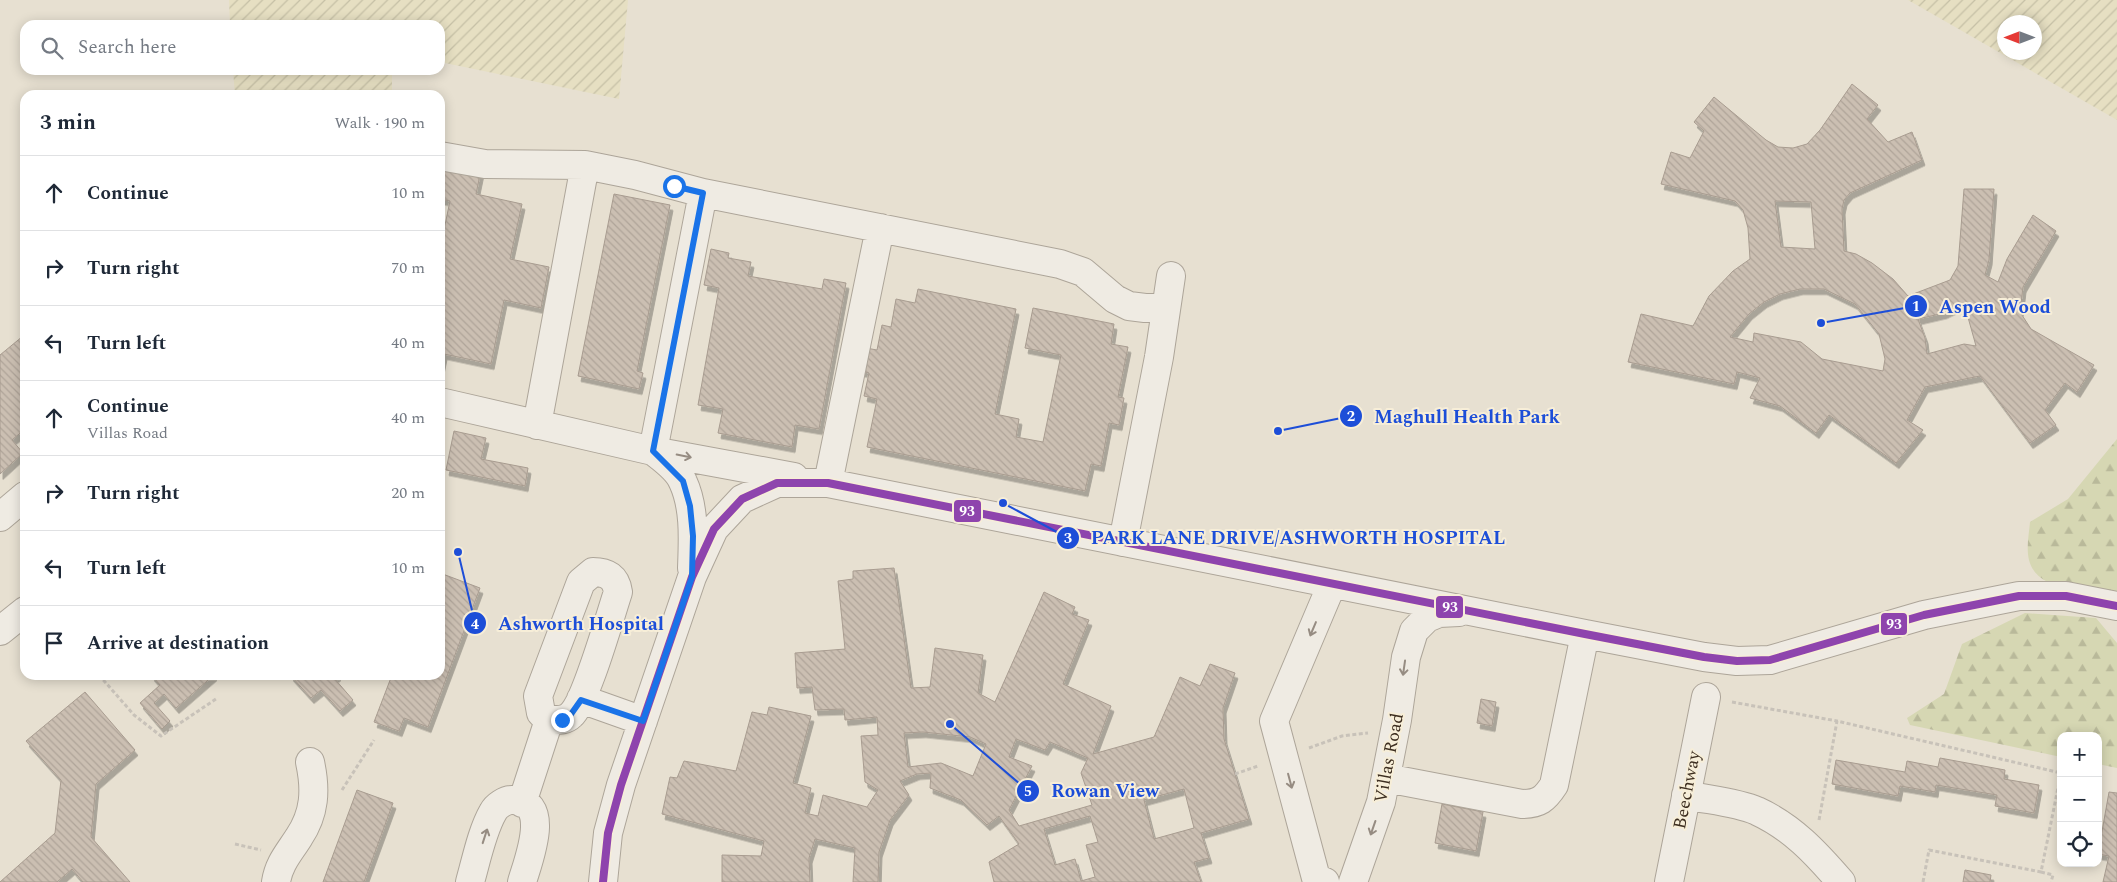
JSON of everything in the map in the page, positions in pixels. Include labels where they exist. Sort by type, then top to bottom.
[{"type":"street","points":[[445,157],[485,164],[585,166],[635,175],[703,193],[1072,267],[1083,272],[1115,299],[1129,306],[1145,308],[1165,307]]},
{"type":"street","points":[[537,426],[585,166]]},
{"type":"street","points":[[653,451],[703,193]]},
{"type":"street","points":[[825,483],[880,228]]},
{"type":"street","points":[[1123,542],[1159,357],[1171,276]]},
{"type":"street","points":[[445,403],[537,426],[653,451],[825,483],[1704,657],[1737,661],[1770,660],[1924,615],[2019,596],[2066,596],[2117,606]]},
{"type":"street","points":[[653,451],[683,481],[690,506],[693,536],[692,577]]},
{"type":"street","points":[[603,882],[608,833],[620,785],[692,577],[714,529],[742,500],[777,483],[825,483]]},
{"type":"street","points":[[0,517],[20,500]]},
{"type":"street","points":[[593,572],[603,572],[617,582],[618,592],[581,700],[569,717],[562,720],[549,720],[541,713],[538,696],[581,582],[593,572]]},
{"type":"street","points":[[1325,882],[1316,878],[1274,721],[1332,584]]},
{"type":"street","points":[[1397,596],[1410,611],[1414,631]]},
{"type":"street","points":[[1414,631],[1427,618],[1439,612],[1470,611]]},
{"type":"street","points":[[0,631],[20,615]]},
{"type":"street","name":"Villas Road","points":[[1353,882],[1382,802],[1406,657],[1414,631]]},
{"type":"street","points":[[1386,778],[1522,804],[1535,804],[1546,798],[1554,785],[1585,634]]},
{"type":"street","name":"Beechway","points":[[1669,882],[1706,697]]},
{"type":"street","points":[[581,700],[643,721]]},
{"type":"street","points":[[522,803],[549,720]]},
{"type":"street","points":[[276,882],[282,860],[299,838],[308,821],[314,803],[314,780],[310,762]]},
{"type":"street","points":[[1686,796],[1756,811],[1792,831],[1813,850],[1841,882]]},
{"type":"street","points":[[470,882],[493,810],[508,800],[522,803],[533,812],[536,822],[522,882]]},
{"type":"path","points":[[103,680],[134,715],[161,736],[216,700]]},
{"type":"path","points":[[1706,697],[1837,722],[2057,772]]},
{"type":"path","points":[[1813,850],[1837,722]]},
{"type":"path","points":[[1235,774],[1342,736],[1395,730]]},
{"type":"path","points":[[314,803],[328,811],[374,740]]},
{"type":"path","points":[[2041,872],[2060,777]]},
{"type":"path","points":[[1923,882],[1929,850],[2053,875],[2051,882]]},
{"type":"shaded area","points":[[229,0],[628,0],[619,99],[445,63],[445,20],[230,20]]},
{"type":"shaded area","points":[[1908,0],[2117,0],[2117,120],[2012,60],[2042,60],[2042,15],[1997,15],[1997,51]]},
{"type":"shaded area","points":[[233,75],[392,75],[392,90],[235,90]]},
{"type":"green space","points":[[2117,439],[2117,594],[2079,591],[2042,579],[2034,571],[2029,560],[2030,522],[2068,499]]},
{"type":"green space","points":[[2025,613],[2096,618],[2117,643],[2117,768],[2102,765],[2102,732],[2057,732],[2057,756],[1910,725],[1907,718],[1944,694],[1962,644]]},
{"type":"building","points":[[1852,84],[1878,105],[1867,119],[1888,142],[1912,132],[1922,160],[1850,193],[1844,200],[1842,209],[1844,251],[1856,254],[1872,263],[1893,279],[1908,296],[1950,280],[1958,266],[1964,189],[1994,189],[1989,260],[1985,275],[1998,282],[2007,259],[2033,215],[2056,231],[2023,287],[2020,312],[2031,329],[2094,365],[2077,392],[2065,383],[2045,410],[2056,425],[2030,443],[1980,376],[1925,387],[1907,420],[1923,430],[1896,463],[1829,415],[1816,433],[1780,406],[1750,398],[1760,378],[1737,372],[1734,384],[1628,362],[1641,314],[1693,326],[1709,296],[1733,271],[1750,259],[1748,228],[1743,210],[1735,201],[1661,184],[1671,152],[1690,158],[1704,131],[1694,122],[1714,97],[1766,140],[1778,147],[1793,148],[1807,144],[1820,130]],"holes":[[[1775,201],[1811,202],[1815,249],[1781,247]],[[1800,289],[1824,289],[1855,304],[1879,334],[1885,359],[1883,371],[1822,359],[1801,342],[1754,333],[1753,342],[1730,337],[1749,314],[1764,302],[1780,294]],[[1964,303],[1976,346],[1964,344],[1927,354],[1925,338],[1918,319],[1944,313]]]},
{"type":"building","points":[[445,163],[481,170],[476,194],[522,204],[510,259],[549,267],[541,308],[504,300],[491,364],[445,354],[445,225],[450,201],[445,200]]},
{"type":"building","points":[[614,194],[670,205],[637,371],[643,373],[639,389],[578,376]]},
{"type":"building","points":[[711,249],[729,253],[728,258],[751,262],[748,276],[822,289],[824,279],[846,283],[819,429],[795,425],[792,447],[718,433],[723,409],[698,405],[719,288],[704,285]]},
{"type":"building","points":[[918,289],[1016,309],[995,414],[1019,419],[1016,437],[1043,442],[1061,355],[1025,348],[1033,308],[1114,324],[1111,344],[1128,347],[1118,397],[1124,398],[1119,425],[1109,423],[1101,466],[1091,464],[1085,491],[867,447],[877,399],[864,396],[869,373],[861,371],[866,348],[877,350],[882,325],[891,327],[896,299],[915,303]]},
{"type":"building","points":[[20,338],[20,433],[12,440],[20,449],[20,456],[0,474],[0,355]]},
{"type":"building","points":[[454,431],[486,438],[481,459],[528,468],[525,486],[446,470]]},
{"type":"building","points":[[894,568],[911,688],[930,687],[935,648],[983,655],[978,693],[995,702],[1044,592],[1075,607],[1072,614],[1089,620],[1063,684],[1111,706],[1093,754],[1154,737],[1180,677],[1200,686],[1210,664],[1235,673],[1223,708],[1224,739],[1249,819],[1201,833],[1209,858],[1194,862],[1201,882],[994,882],[989,862],[1019,844],[999,816],[987,825],[961,800],[930,788],[931,773],[917,774],[900,781],[909,795],[890,820],[879,852],[878,882],[853,882],[855,848],[815,839],[809,858],[810,882],[722,882],[722,855],[761,856],[764,841],[662,814],[670,777],[677,778],[684,761],[736,771],[752,712],[767,715],[769,707],[811,716],[793,783],[811,788],[805,813],[818,816],[823,795],[867,807],[878,790],[865,782],[861,736],[878,735],[877,717],[845,720],[844,709],[815,710],[812,687],[797,688],[795,653],[845,649],[838,581],[853,579],[853,571]],"holes":[[[923,732],[970,737],[986,744],[973,776],[941,763],[908,767],[904,733]],[[1016,739],[1045,750],[1050,742],[1088,758],[1081,773],[1092,805],[1019,826],[1009,810],[1032,766],[1009,757]],[[1184,789],[1194,828],[1154,839],[1144,800]],[[1090,816],[1098,842],[1086,845],[1095,877],[1081,881],[1075,859],[1055,865],[1044,829]]]},
{"type":"building","points":[[445,575],[480,588],[428,727],[404,718],[399,731],[374,722],[390,680],[445,680]]},
{"type":"building","points":[[156,680],[208,680],[176,708],[164,694],[154,703],[170,721],[162,729],[140,703],[160,685]]},
{"type":"building","points":[[295,680],[336,680],[353,700],[340,711],[321,690],[311,698]]},
{"type":"building","points":[[85,692],[135,750],[96,784],[91,837],[130,882],[83,882],[72,869],[57,882],[0,882],[55,833],[61,780],[26,741]]},
{"type":"building","points":[[1481,699],[1496,702],[1492,726],[1477,723]]},
{"type":"building","points":[[1940,758],[2005,770],[2004,779],[2039,785],[2034,813],[1995,806],[1997,795],[1936,785],[1935,792],[1900,786],[1898,796],[1832,784],[1836,760],[1905,772],[1907,761],[1938,767]]},
{"type":"building","points":[[357,790],[393,803],[364,882],[323,882]]},
{"type":"building","points":[[2109,792],[2117,793],[2117,882],[2103,882],[2109,856],[2102,855],[2102,831]]},
{"type":"building","points":[[1442,804],[1483,812],[1476,851],[1435,843]]},
{"type":"building","points":[[1965,870],[1991,875],[1990,882],[1963,882]]},
{"type":"transit line","name":"93","points":[[603,882],[608,833],[621,785],[692,577],[714,529],[742,499],[777,483],[828,483],[1585,634],[1704,657],[1737,661],[1770,660],[1924,615],[2019,596],[2066,596],[2117,606]]},
{"type":"place","name":"Aspen Wood","points":[[1821,323]]},
{"type":"place","name":"Maghull Health Park","points":[[1278,431]]},
{"type":"place","name":"PARK LANE DRIVE/ASHWORTH HOSPITAL","points":[[1003,503]]},
{"type":"place","name":"Ashworth Hospital","points":[[458,552]]},
{"type":"place","name":"Rowan View","points":[[950,724]]},
{"type":"route","points":[[562,720],[569,717],[581,700],[643,721],[692,577],[693,536],[690,506],[683,481],[653,451],[703,193],[674,186]]}]
